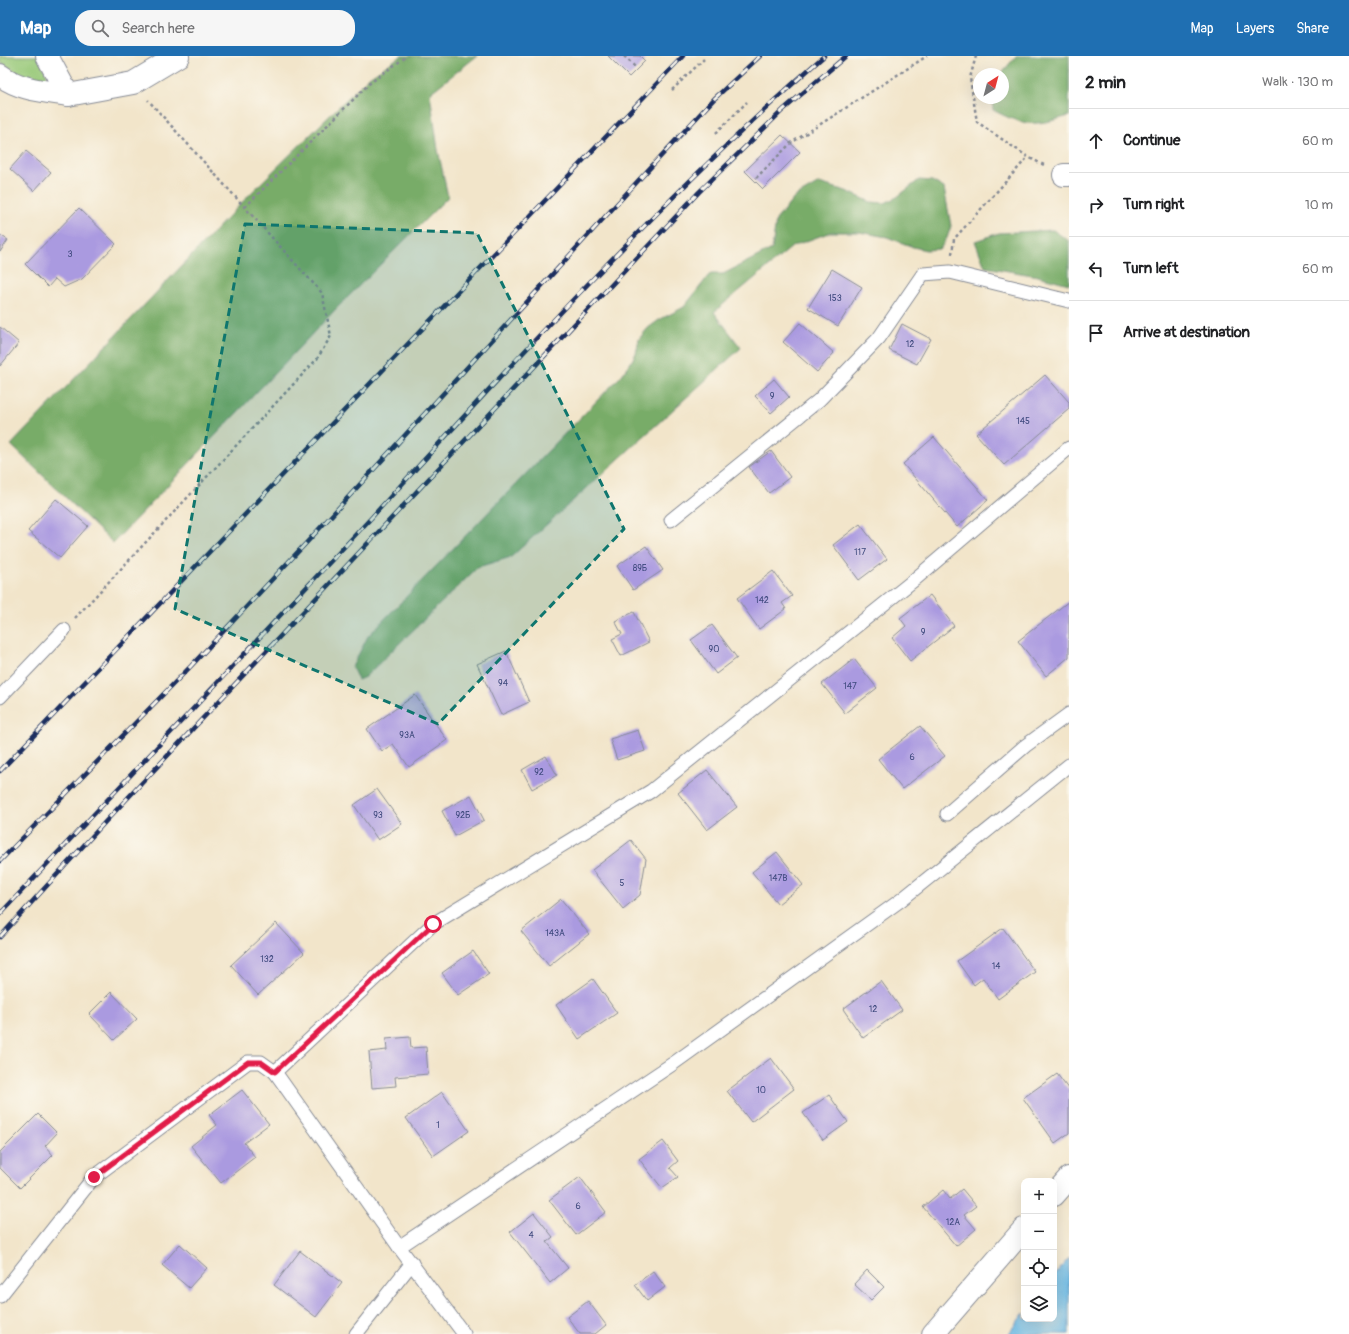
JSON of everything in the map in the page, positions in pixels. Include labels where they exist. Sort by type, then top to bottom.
[{"type":"street","points":[[47,56],[68,95]]},
{"type":"street","points":[[0,75],[9,82],[28,89],[68,95],[133,83],[178,56]]},
{"type":"street","points":[[1057,1192],[1069,1178]]},
{"type":"street","points":[[933,1334],[1021,1232]]},
{"type":"lane","points":[[671,520],[819,400],[879,338],[923,274],[950,272],[1069,301]]},
{"type":"lane","points":[[275,1072],[433,924],[651,791],[914,580],[1069,448]]},
{"type":"lane","points":[[0,697],[64,630]]},
{"type":"lane","points":[[947,814],[1025,746],[1069,714]]},
{"type":"lane","points":[[399,1247],[674,1063],[894,905],[1069,765]]},
{"type":"lane","points":[[0,1296],[94,1177],[248,1062],[261,1062],[275,1072],[399,1247],[464,1334]]},
{"type":"lane","points":[[356,1334],[412,1263]]},
{"type":"path","points":[[245,207],[370,83],[407,56]]},
{"type":"path","points":[[624,56],[635,67]]},
{"type":"path","points":[[756,178],[790,143],[927,56]]},
{"type":"path","points":[[976,56],[970,78],[977,122],[1028,156],[1066,175]]},
{"type":"path","points":[[672,90],[704,59]]},
{"type":"path","points":[[64,630],[317,359],[331,336],[322,293],[133,83]]},
{"type":"path","points":[[716,133],[747,102]]},
{"type":"path","points":[[950,272],[954,239],[1028,156]]},
{"type":"highlighted area","points":[[245,224],[477,233],[624,529],[438,724],[175,609]]},
{"type":"green space","points":[[0,56],[38,56],[47,75],[44,82],[23,76],[0,62]]},
{"type":"green space","points":[[401,56],[477,56],[430,93],[438,150],[448,197],[334,311],[113,543],[11,445],[253,191],[369,77]]},
{"type":"green space","points":[[1016,56],[1069,56],[1069,116],[1047,122],[1030,123],[1014,120],[993,110],[992,104],[1009,104],[1009,68],[1006,68]]},
{"type":"green space","points":[[919,180],[932,181],[944,188],[951,226],[947,238],[940,249],[926,250],[913,247],[887,237],[859,232],[831,232],[793,246],[714,312],[741,348],[511,557],[478,567],[365,677],[358,680],[352,667],[368,636],[621,376],[636,353],[639,339],[648,328],[659,320],[684,307],[710,274],[723,274],[772,249],[776,220],[795,197],[819,183],[846,191],[871,202],[885,203],[897,197]]},
{"type":"green space","points":[[1053,230],[1069,241],[1069,284],[1038,276],[985,267],[975,241],[999,233]]},
{"type":"water","points":[[1069,1258],[1069,1334],[1008,1334],[1021,1317],[1021,1322],[1057,1322],[1057,1272]]},
{"type":"building","points":[[608,56],[640,56],[645,61],[629,77]]},
{"type":"building","points":[[782,135],[800,152],[763,189],[745,171]]},
{"type":"building","points":[[26,151],[51,172],[34,191],[10,169]]},
{"type":"building","points":[[79,208],[116,244],[82,279],[64,287],[55,279],[48,287],[25,264]]},
{"type":"building","points":[[0,235],[8,240],[0,252]]},
{"type":"building","points":[[832,269],[862,287],[838,326],[808,308]]},
{"type":"building","points":[[800,323],[834,353],[817,372],[783,342]]},
{"type":"building","points":[[902,324],[931,339],[917,364],[889,350]]},
{"type":"building","points":[[0,327],[19,343],[0,366]]},
{"type":"building","points":[[1045,375],[1069,402],[1069,409],[1004,465],[976,434]]},
{"type":"building","points":[[774,379],[789,397],[771,413],[755,396]]},
{"type":"building","points":[[934,437],[988,500],[957,527],[903,464]]},
{"type":"building","points":[[771,451],[790,477],[769,493],[749,467]]},
{"type":"building","points":[[56,499],[88,526],[60,558],[28,531]]},
{"type":"building","points":[[860,524],[887,559],[859,580],[833,545]]},
{"type":"building","points":[[646,546],[663,570],[633,590],[617,566]]},
{"type":"building","points":[[773,571],[792,596],[782,603],[786,609],[759,629],[737,598]]},
{"type":"building","points":[[930,595],[954,626],[910,661],[892,638],[906,626],[900,618]]},
{"type":"building","points":[[1069,601],[1069,657],[1046,676],[1018,641]]},
{"type":"building","points":[[634,612],[649,642],[621,656],[612,639],[622,634],[615,621]]},
{"type":"building","points":[[712,625],[737,658],[716,674],[691,640]]},
{"type":"building","points":[[506,651],[529,702],[501,715],[477,664]]},
{"type":"building","points":[[854,659],[877,688],[845,713],[822,684]]},
{"type":"building","points":[[415,695],[447,740],[409,767],[393,744],[382,751],[367,729]]},
{"type":"building","points":[[920,726],[945,756],[902,789],[878,759]]},
{"type":"building","points":[[638,730],[645,751],[617,760],[610,739]]},
{"type":"building","points":[[546,756],[557,775],[532,789],[522,770]]},
{"type":"building","points":[[707,770],[737,807],[707,830],[678,793]]},
{"type":"building","points":[[377,789],[402,824],[378,840],[354,805]]},
{"type":"building","points":[[471,795],[484,820],[455,836],[442,811]]},
{"type":"building","points":[[631,840],[646,859],[640,895],[623,909],[592,870]]},
{"type":"building","points":[[777,852],[803,885],[778,904],[752,872]]},
{"type":"building","points":[[561,899],[589,934],[549,966],[521,931]]},
{"type":"building","points":[[276,923],[304,953],[258,995],[231,965]]},
{"type":"building","points":[[1003,928],[1035,972],[998,999],[983,978],[974,985],[957,961]]},
{"type":"building","points":[[473,951],[489,974],[458,995],[442,973]]},
{"type":"building","points":[[593,979],[617,1013],[579,1039],[556,1005]]},
{"type":"building","points":[[881,981],[902,1010],[863,1038],[843,1009]]},
{"type":"building","points":[[111,992],[137,1019],[114,1040],[89,1014]]},
{"type":"building","points":[[410,1037],[411,1048],[426,1047],[428,1074],[395,1077],[396,1086],[372,1088],[369,1052],[387,1050],[386,1039]]},
{"type":"building","points":[[771,1058],[794,1089],[751,1122],[727,1091]]},
{"type":"building","points":[[1057,1074],[1069,1090],[1069,1133],[1055,1143],[1023,1098]]},
{"type":"building","points":[[242,1090],[269,1124],[244,1143],[255,1157],[221,1183],[191,1146],[217,1125],[209,1115]]},
{"type":"building","points":[[442,1092],[469,1131],[433,1156],[406,1118]]},
{"type":"building","points":[[829,1095],[848,1122],[823,1140],[803,1113]]},
{"type":"building","points":[[38,1114],[57,1133],[45,1146],[53,1155],[20,1188],[0,1168],[0,1152]]},
{"type":"building","points":[[663,1141],[678,1161],[670,1168],[678,1177],[662,1188],[639,1159]]},
{"type":"building","points":[[580,1177],[606,1212],[576,1235],[549,1200]]},
{"type":"building","points":[[962,1189],[976,1206],[964,1215],[976,1229],[956,1246],[923,1207],[943,1190],[950,1199]]},
{"type":"building","points":[[534,1213],[553,1237],[547,1242],[568,1268],[550,1283],[510,1232]]},
{"type":"building","points":[[180,1244],[207,1268],[189,1288],[162,1265]]},
{"type":"building","points":[[300,1251],[342,1283],[316,1317],[274,1285]]},
{"type":"building","points":[[867,1270],[884,1287],[871,1300],[854,1284]]},
{"type":"building","points":[[653,1271],[665,1287],[647,1301],[635,1285]]},
{"type":"building","points":[[588,1301],[606,1325],[595,1334],[580,1334],[567,1317]]},
{"type":"railway","points":[[0,771],[683,56]]},
{"type":"railway","points":[[0,861],[191,666],[309,540],[714,99],[760,56]]},
{"type":"railway","points":[[0,914],[279,617],[592,280],[705,166],[824,56]]},
{"type":"railway","points":[[0,937],[106,821],[699,192],[783,110],[846,56]]},
{"type":"route","points":[[94,1177],[248,1062],[261,1062],[275,1072],[433,924]]}]
